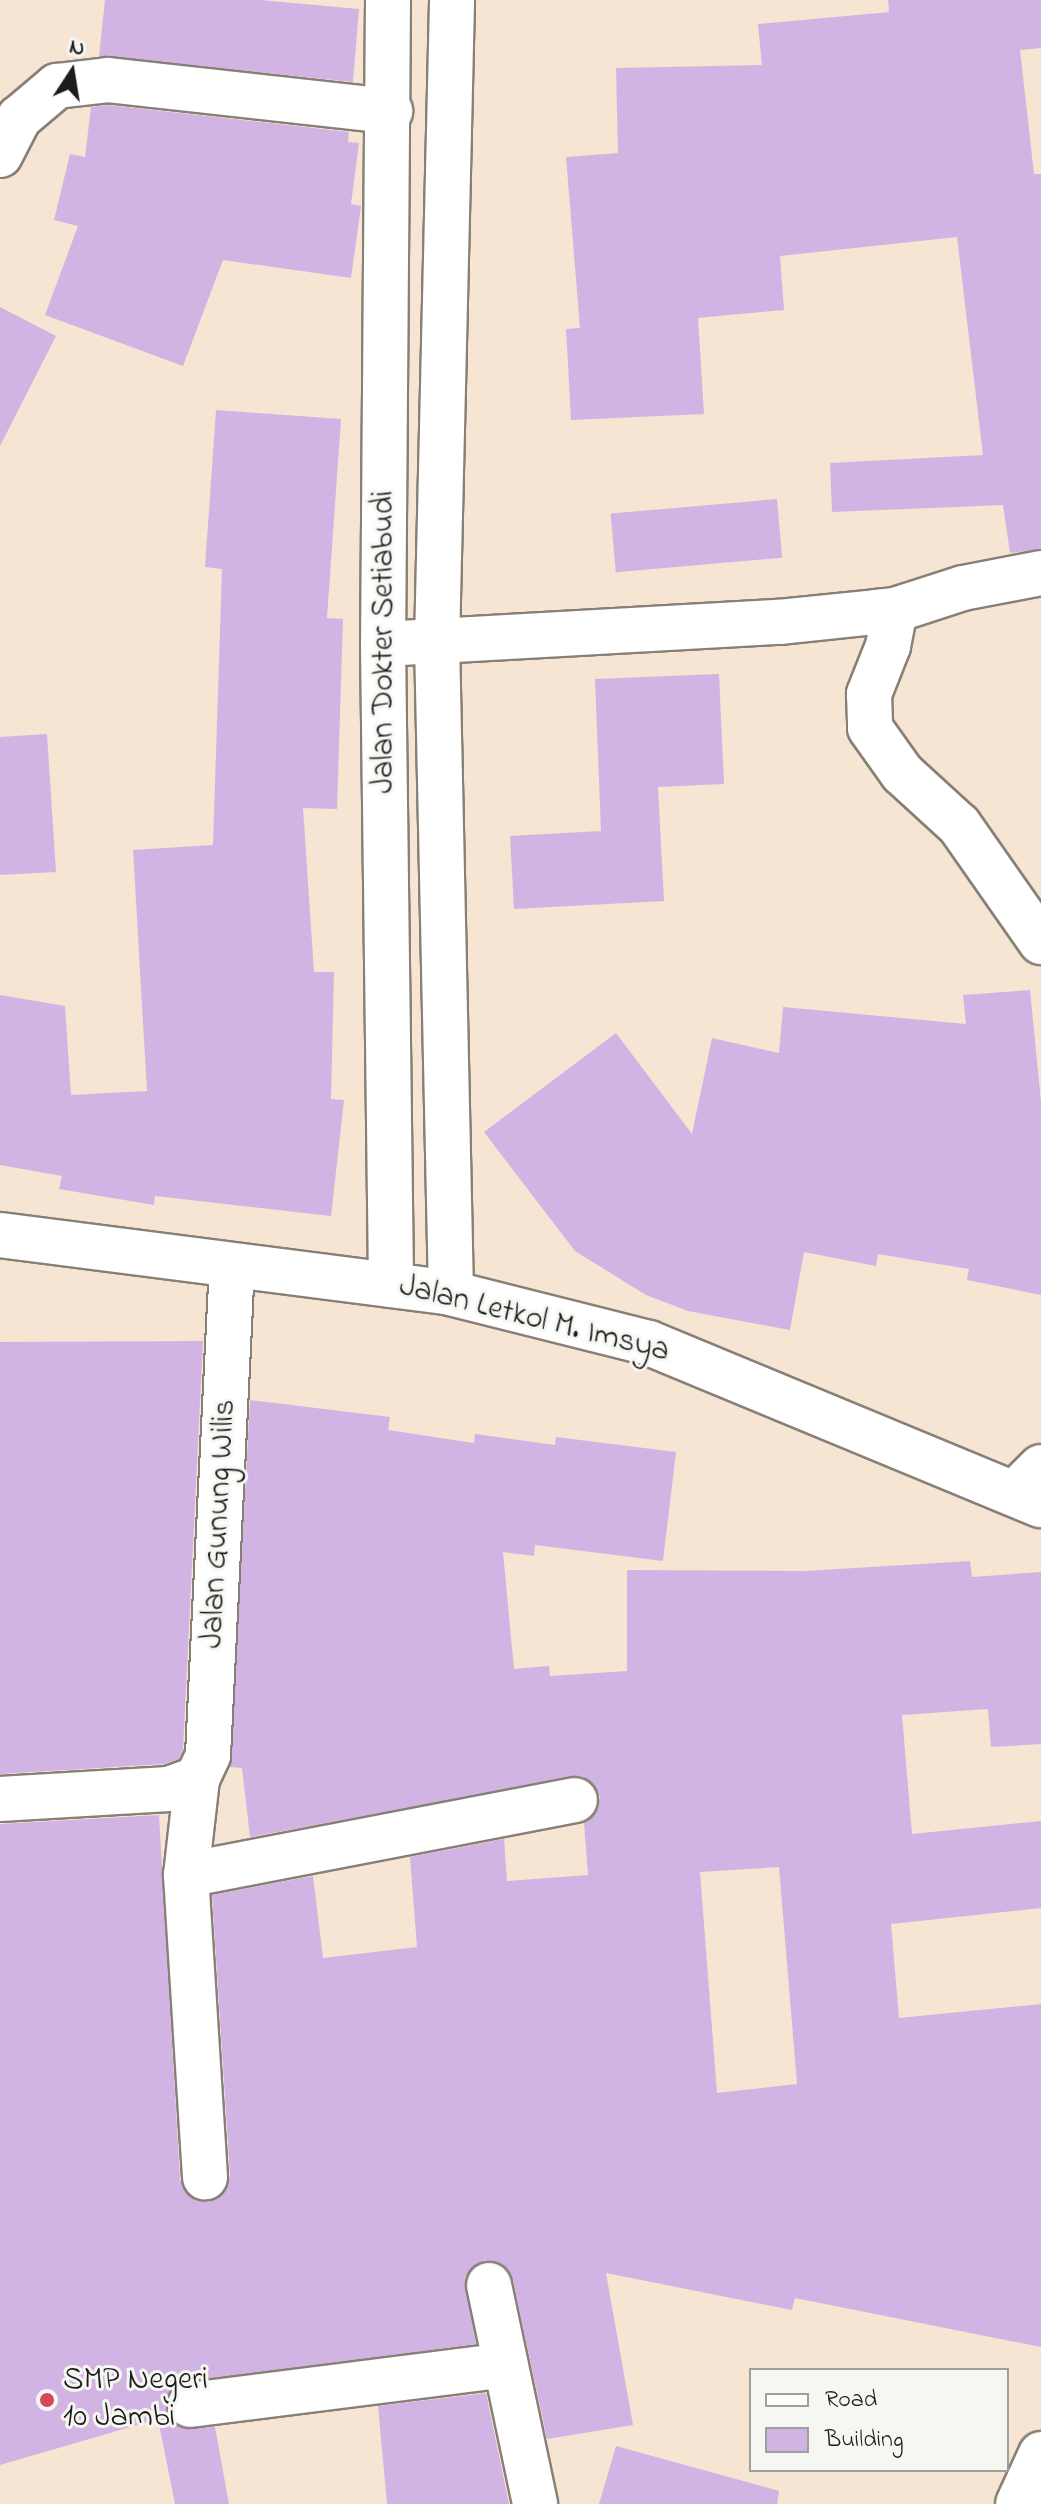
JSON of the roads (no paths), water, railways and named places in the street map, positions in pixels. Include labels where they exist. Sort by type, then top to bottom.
[{"type":"street","name":"Jalan Dokter Setiabudi","points":[[388,0],[390,111],[383,644],[391,1285]]},
{"type":"street","points":[[451,1293],[437,643],[452,0]]},
{"type":"street","points":[[0,155],[19,118],[57,86],[108,80],[390,111]]},
{"type":"street","points":[[383,644],[779,622],[895,610],[963,588],[1041,573]]},
{"type":"street","points":[[895,610],[888,646],[869,694],[870,728],[902,773],[959,825],[1041,942]]},
{"type":"street","name":"Jalan Letkol M. Imsya","points":[[0,1235],[451,1293],[649,1343],[1033,1488]]},
{"type":"street","name":"Jalan Gunung Wilis","points":[[205,2177],[186,1875],[197,1779],[209,1742],[232,1266]]},
{"type":"street","points":[[0,1799],[169,1789],[197,1779]]},
{"type":"street","points":[[186,1875],[575,1800]]},
{"type":"street","points":[[489,2285],[535,2504]]},
{"type":"street","points":[[190,2405],[505,2365]]},
{"type":"place","name":"SMP Negeri 10 Jambi","points":[[47,2400]]}]
